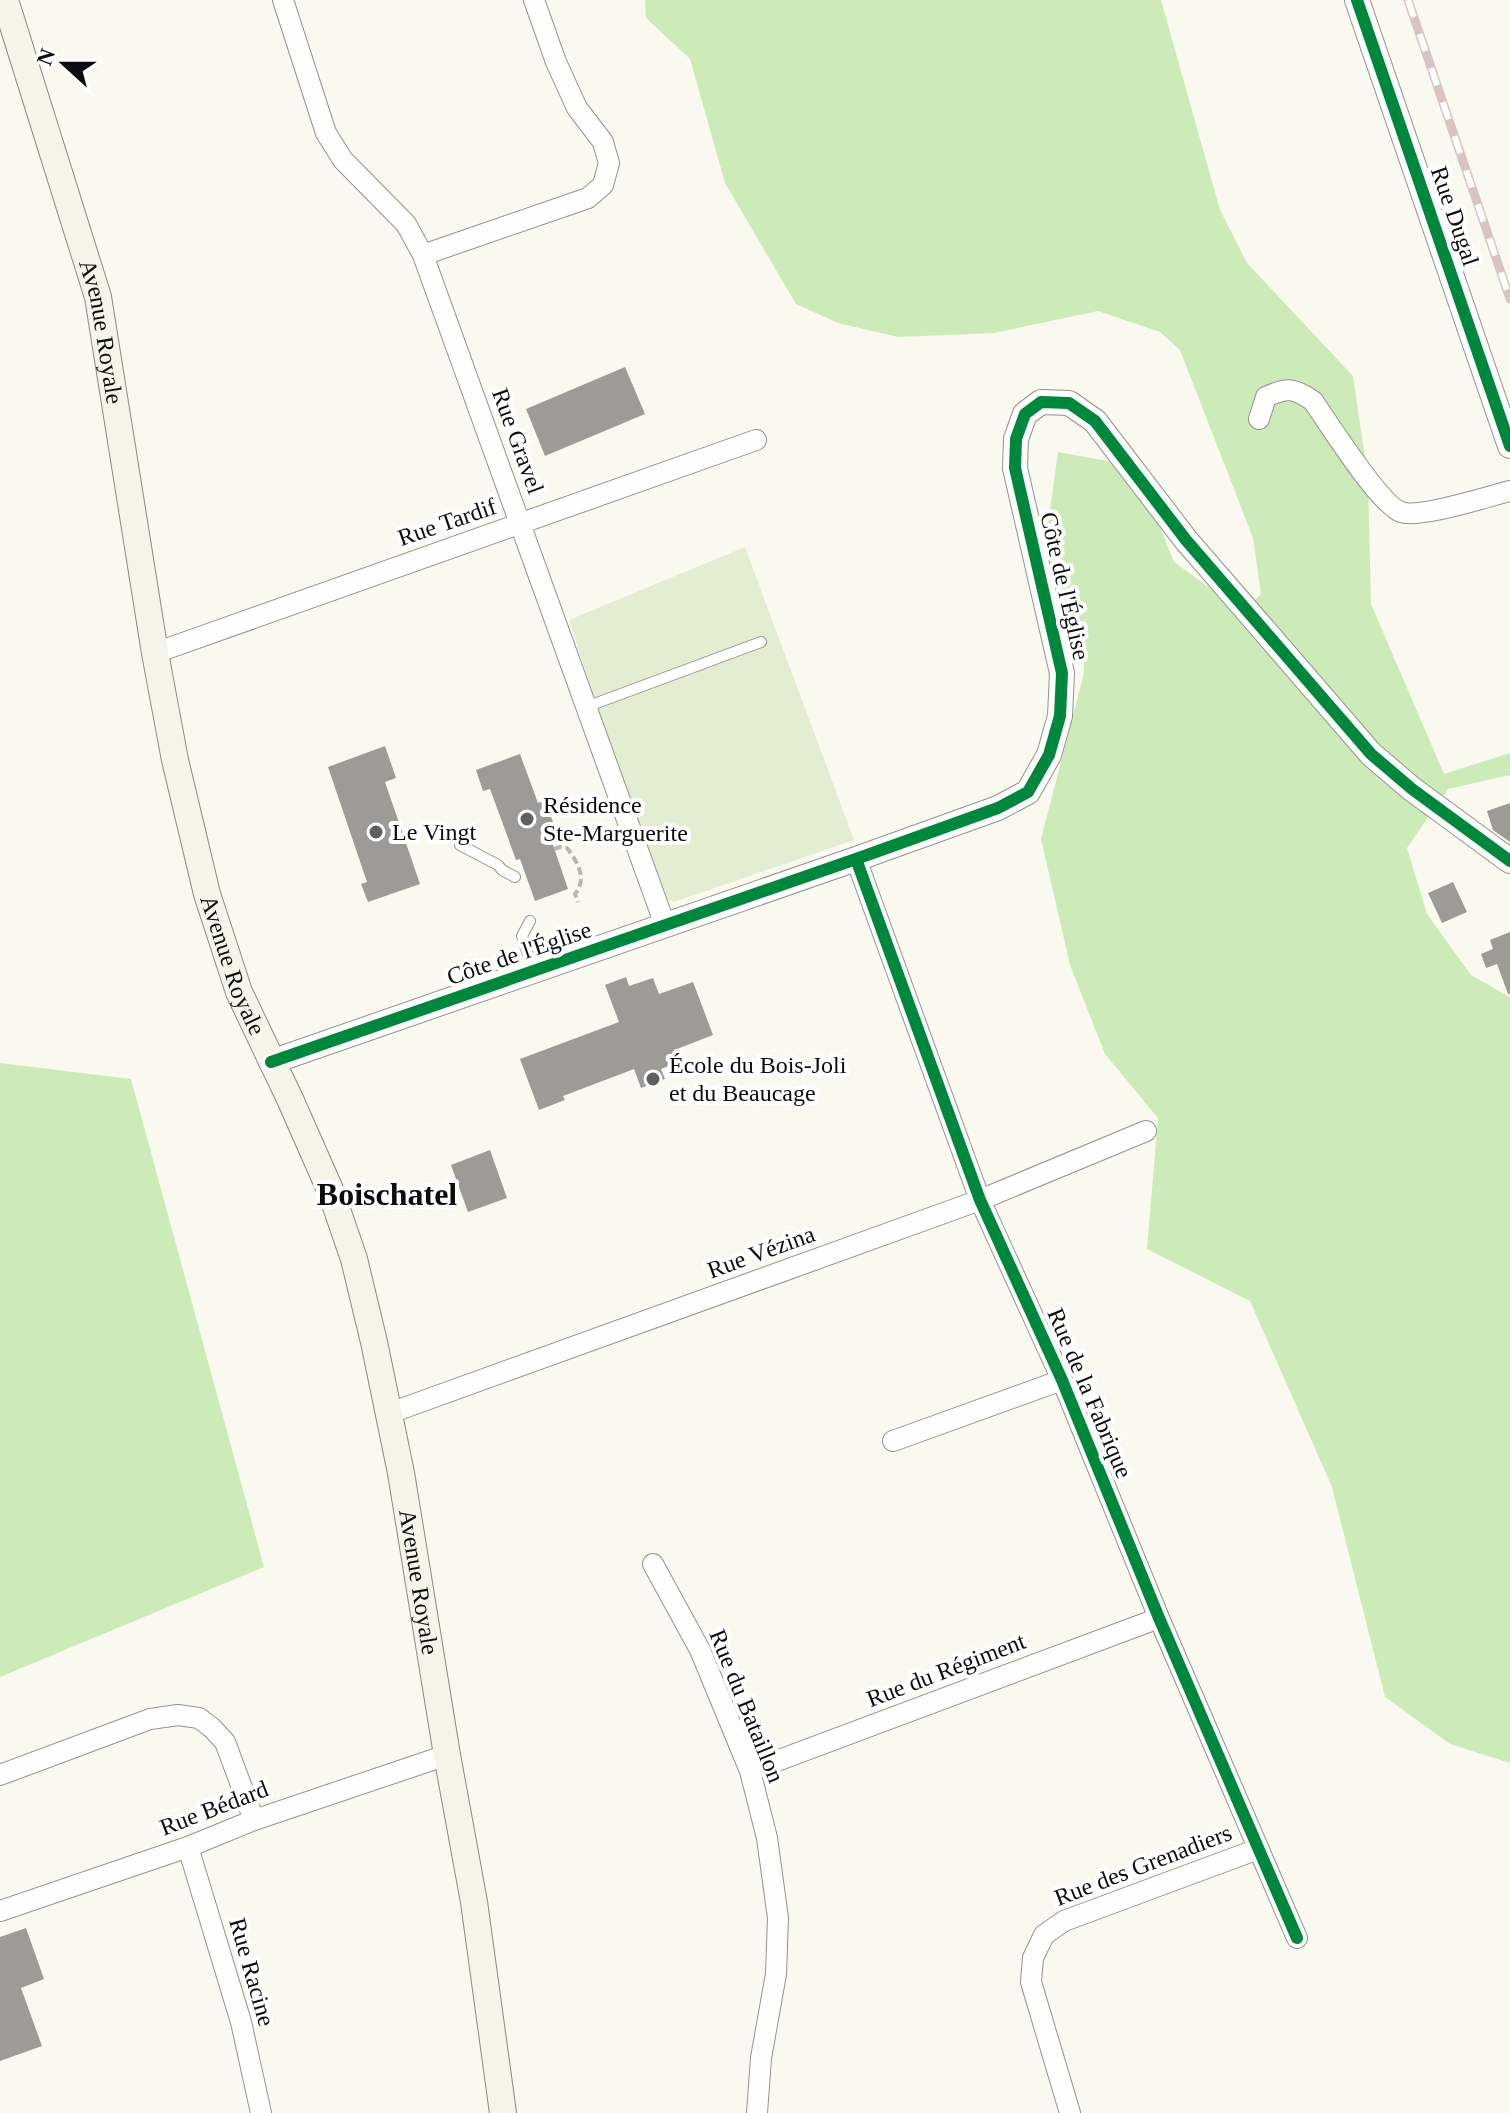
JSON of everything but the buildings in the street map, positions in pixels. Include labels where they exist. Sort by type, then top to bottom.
[{"type":"main road","name":"Avenue Royale","points":[[5,0],[98,297],[155,653],[175,760],[207,894],[239,992],[331,1192],[354,1259],[401,1473],[474,1902],[503,2113]]},
{"type":"street","name":"Rue Gravel","points":[[283,0],[326,133],[343,160],[406,224],[423,255],[665,925]]},
{"type":"street","points":[[423,255],[588,198],[603,185],[609,163],[603,142],[577,108],[556,62],[534,0]]},
{"type":"street","name":"Rue Dugal","points":[[1357,0],[1510,446]]},
{"type":"street","points":[[1259,419],[1266,397],[1282,389],[1300,392],[1313,401],[1384,501],[1402,513],[1426,512],[1510,491]]},
{"type":"street","name":"Côte de l'Église","points":[[271,1062],[856,859],[998,808],[1028,792],[1049,755],[1060,716],[1062,673],[1015,468],[1016,439],[1025,414],[1041,402],[1069,403],[1095,421],[1186,540],[1371,754],[1412,789],[1510,861]]},
{"type":"street","name":"Rue Tardif","points":[[155,653],[756,440]]},
{"type":"street","name":"Rue de la Fabrique","points":[[856,859],[980,1200],[1062,1380],[1159,1618],[1297,1938]]},
{"type":"street","name":"Rue Vézina","points":[[390,1413],[980,1200],[1146,1131]]},
{"type":"street","points":[[893,1441],[1062,1380]]},
{"type":"street","name":"Rue du Bataillon","points":[[653,1564],[700,1650],[750,1771],[767,1838],[778,1918],[776,1974],[761,2058],[757,2113]]},
{"type":"street","name":"Rue du Régiment","points":[[750,1771],[1159,1618]]},
{"type":"street","points":[[0,1775],[150,1719],[178,1715],[199,1718],[225,1742],[254,1820]]},
{"type":"street","name":"Rue Bédard","points":[[0,1911],[447,1755]]},
{"type":"street","name":"Rue Racine","points":[[188,1847],[241,2022],[261,2113]]},
{"type":"street","name":"Rue des Grenadiers","points":[[1070,2113],[1031,1982],[1033,1958],[1044,1935],[1064,1921],[1258,1849]]},
{"type":"lane","points":[[586,707],[761,642]]},
{"type":"lane","points":[[460,845],[515,877]]},
{"type":"lane","points":[[530,921],[522,936],[533,971]]},
{"type":"path","points":[[554,849],[567,848],[576,861],[582,878],[581,887],[575,894],[578,902]]},
{"type":"green space","points":[[645,0],[1161,0],[1220,210],[1247,263],[1353,376],[1368,478],[1371,604],[1444,774],[1510,753],[1510,775],[1448,789],[1407,848],[1427,914],[1471,975],[1510,997],[1510,1763],[1450,1744],[1385,1697],[1332,1487],[1250,1301],[1147,1249],[1158,1118],[1105,1054],[1070,965],[1041,839],[1084,673],[1083,631],[1042,570],[1058,452],[1113,462],[1141,480],[1174,562],[1213,590],[1255,600],[1261,594],[1253,538],[1180,350],[1160,332],[1098,311],[994,333],[898,337],[838,323],[796,304],[725,183],[690,59],[646,18]]},
{"type":"green space","points":[[745,547],[854,840],[674,902],[658,896],[569,620]]},
{"type":"green space","points":[[0,1063],[131,1079],[264,1567],[0,1677]]},
{"type":"railway","points":[[1408,0],[1510,299]]},
{"type":"cycle path","points":[[1357,0],[1510,446]]},
{"type":"cycle path","points":[[271,1062],[856,859],[998,808],[1028,792],[1049,755],[1060,716],[1062,673],[1015,468],[1016,439],[1025,414],[1041,402],[1069,403],[1095,421],[1186,540],[1371,754],[1412,789],[1510,861]]},
{"type":"cycle path","points":[[856,859],[980,1200],[1062,1380],[1159,1618],[1297,1938]]},
{"type":"place","name":"Résidence Ste-Marguerite","points":[[527,819]]},
{"type":"place","name":"Le Vingt","points":[[376,832]]},
{"type":"place","name":"École du Bois-Joli et du Beaucage","points":[[653,1079]]},
{"type":"district","name":"Boischatel","points":[[387,1194]]}]
